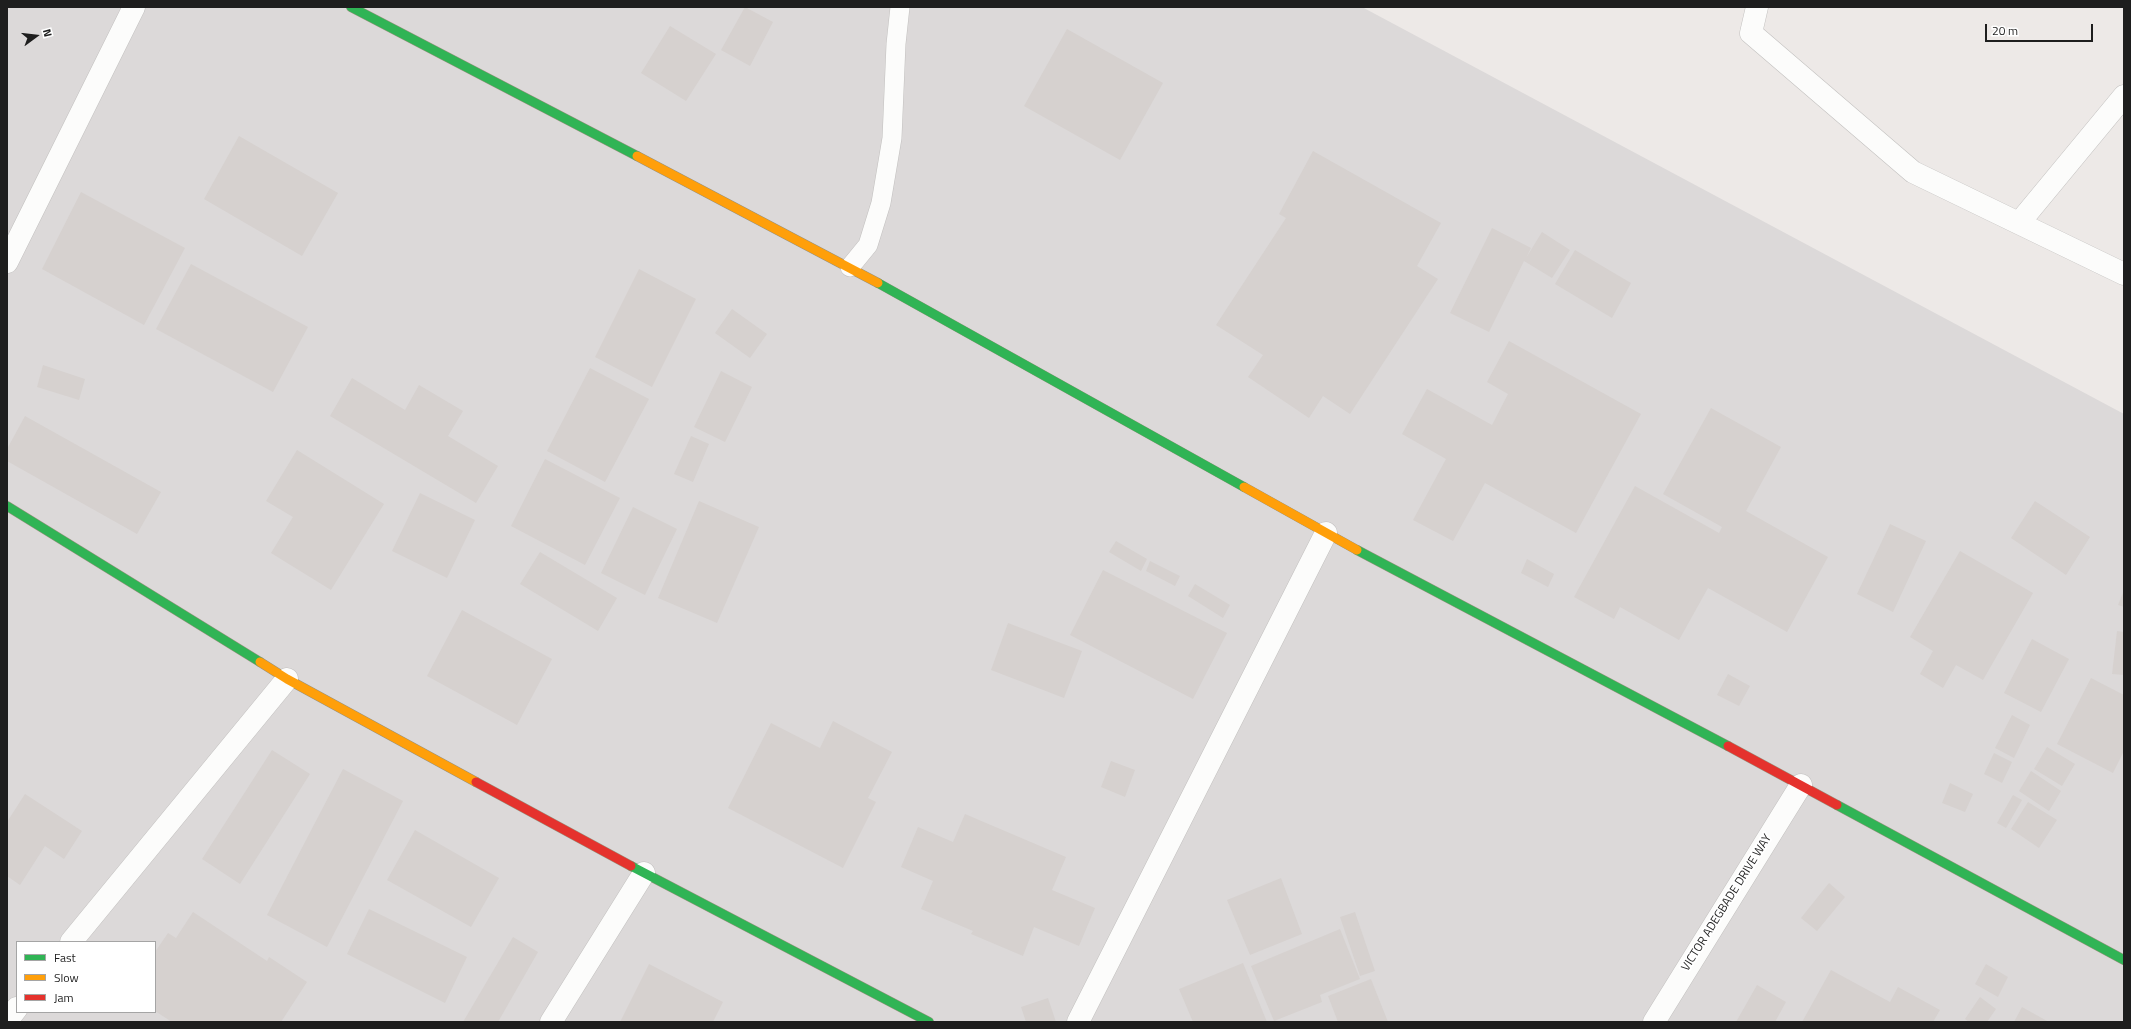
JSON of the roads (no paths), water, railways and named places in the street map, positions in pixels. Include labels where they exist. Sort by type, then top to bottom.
[{"type":"street","points":[[7,262],[134,7]]},
{"type":"street","points":[[351,7],[850,267],[1326,533],[1801,785],[2124,960]]},
{"type":"street","points":[[1757,7],[1751,33],[1914,172],[2124,274]]},
{"type":"street","points":[[2019,223],[2124,96]]},
{"type":"street","points":[[7,506],[286,679],[644,873],[929,1022]]},
{"type":"street","points":[[1078,1022],[1326,533]]},
{"type":"street","points":[[72,941],[286,679]]},
{"type":"street","name":"VICTOR ADEGBADE DRIVE WAY","points":[[1654,1022],[1801,785]]},
{"type":"street","points":[[551,1022],[644,873]]},
{"type":"street","points":[[7,1020],[16,1009]]},
{"type":"lane","points":[[850,267],[868,245],[881,203],[892,138],[896,44],[900,7]]}]
